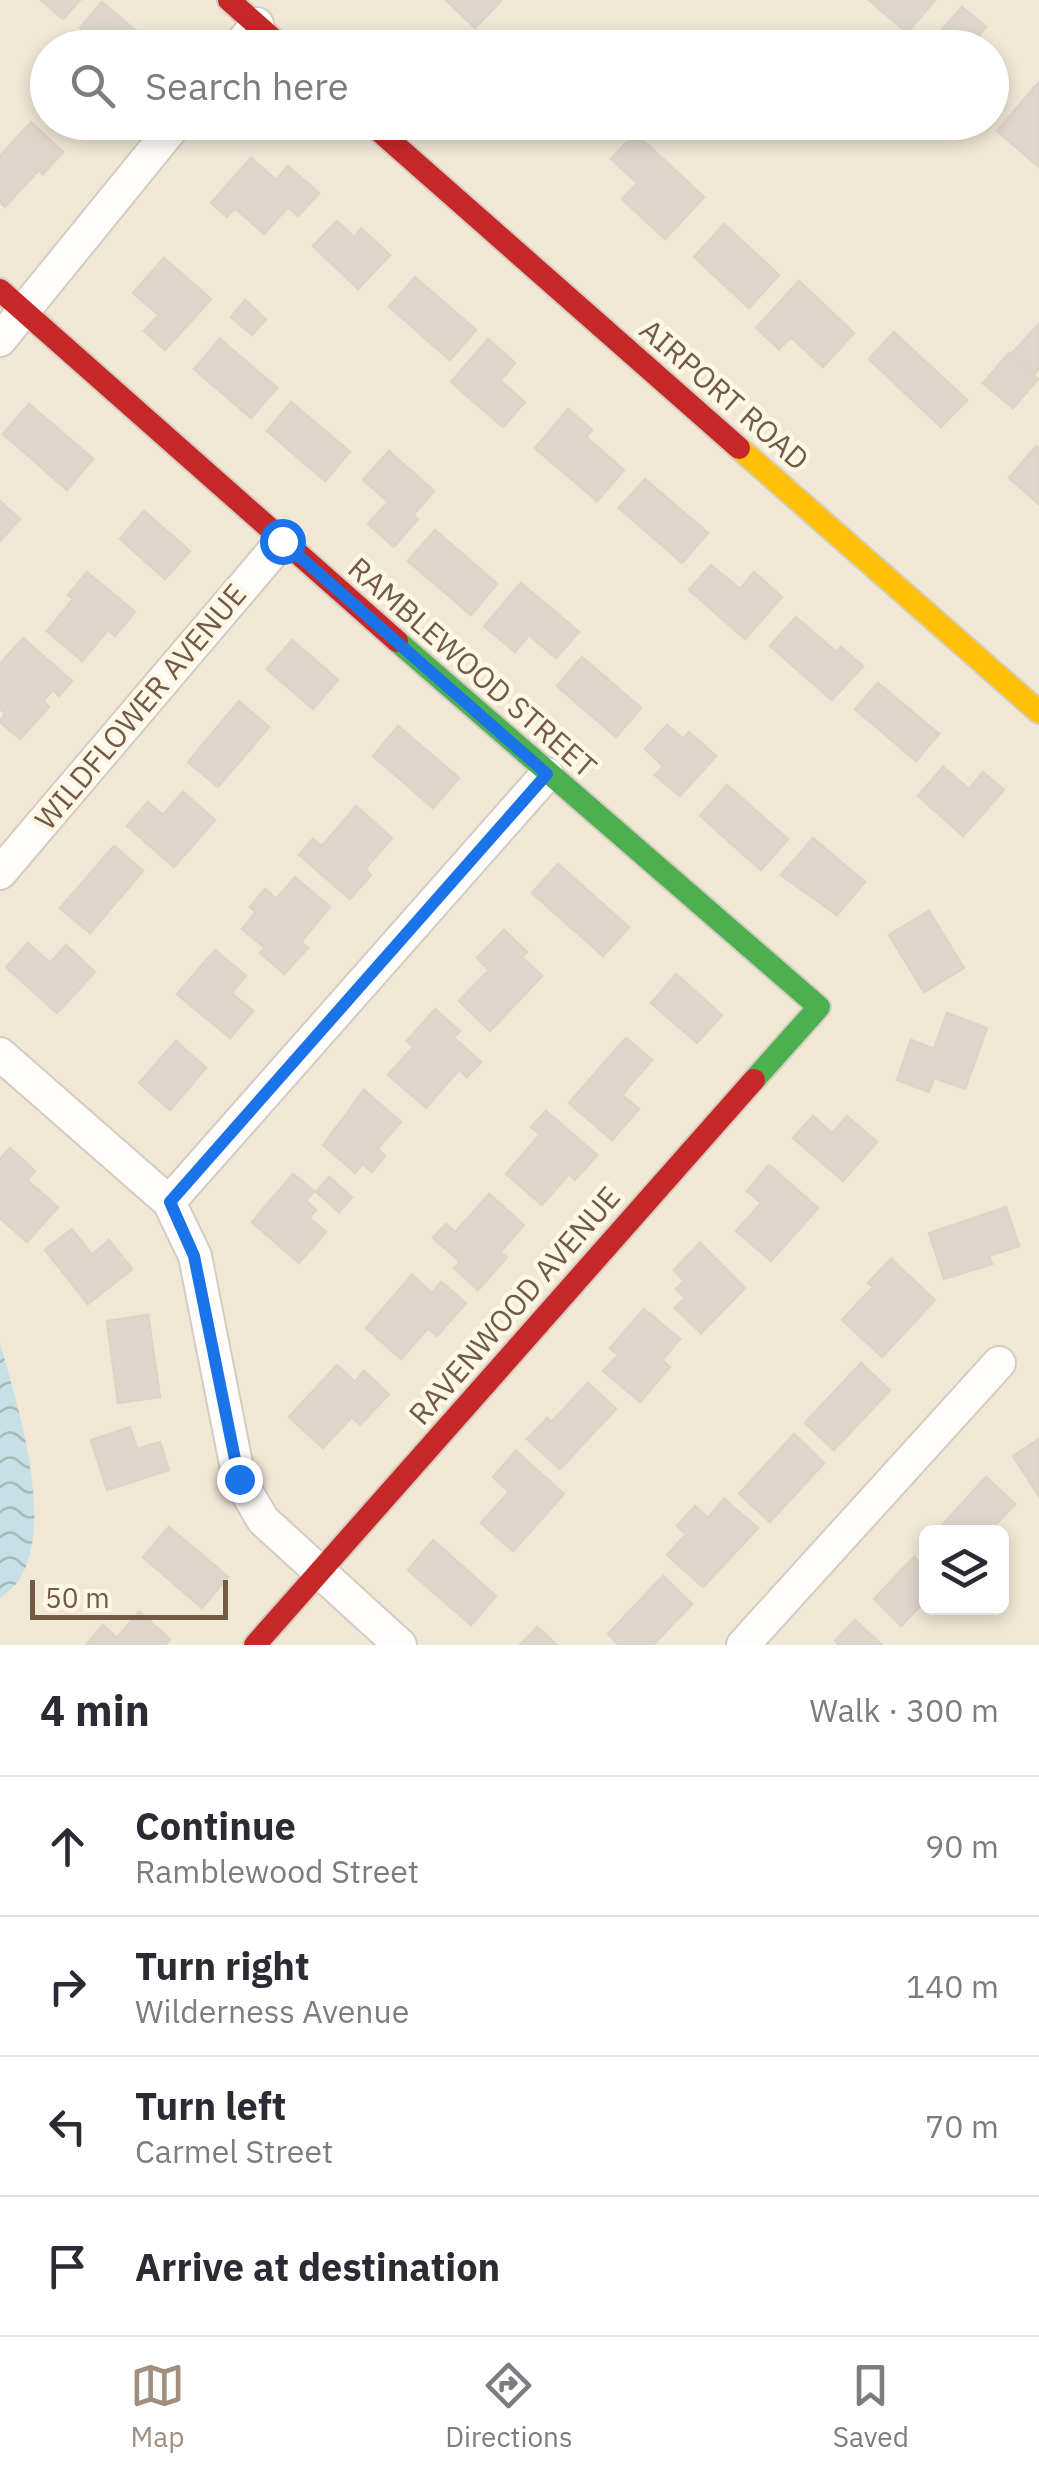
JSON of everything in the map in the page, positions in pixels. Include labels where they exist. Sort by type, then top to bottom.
[{"type":"street","points":[[230,0],[245,30]]},
{"type":"street","points":[[0,340],[12,301],[161,140]]},
{"type":"street","name":"AIRPORT ROAD","points":[[389,140],[1039,712]]},
{"type":"street","name":"RAMBLEWOOD STREET","points":[[12,301],[547,774],[819,1007]]},
{"type":"street","name":"WILDFLOWER AVENUE","points":[[0,872],[282,541]]},
{"type":"street","points":[[170,1202],[547,774]]},
{"type":"street","name":"RAVENWOOD AVENUE","points":[[255,1645],[819,1007]]},
{"type":"street","points":[[0,1054],[170,1202],[198,1270],[239,1479],[263,1520],[400,1645]]},
{"type":"street","points":[[743,1645],[999,1363]]},
{"type":"shaded area","points":[[0,0],[1039,0],[1039,1645],[0,1645]]},
{"type":"water","points":[[0,1343],[23,1428],[34,1524],[30,1553],[21,1577],[0,1599]]},
{"type":"building","points":[[41,0],[80,0],[63,19]]},
{"type":"building","points":[[446,0],[500,0],[501,1],[475,28]]},
{"type":"building","points":[[869,0],[935,0],[910,30],[904,30]]},
{"type":"building","points":[[102,2],[135,30],[82,30]]},
{"type":"building","points":[[962,7],[986,27],[983,30],[942,30]]},
{"type":"building","points":[[1039,82],[1039,167],[1008,140],[1009,117]]},
{"type":"building","points":[[30,123],[30,140],[50,140],[63,152],[43,174],[39,170],[5,207],[0,202],[0,156]]},
{"type":"building","points":[[629,140],[643,140],[704,197],[665,239],[622,199],[637,183],[611,159]]},
{"type":"building","points":[[251,158],[276,180],[288,166],[319,193],[298,216],[288,207],[264,234],[235,208],[227,217],[211,203]]},
{"type":"building","points":[[337,221],[354,237],[361,228],[390,255],[358,289],[313,246]]},
{"type":"building","points":[[724,224],[779,275],[749,308],[694,257]]},
{"type":"building","points":[[164,258],[211,299],[165,350],[144,331],[159,315],[133,293]]},
{"type":"building","points":[[415,277],[476,330],[450,360],[389,307]]},
{"type":"building","points":[[799,281],[854,333],[823,367],[791,337],[779,349],[756,328]]},
{"type":"building","points":[[245,300],[266,319],[252,335],[231,317]]},
{"type":"building","points":[[1039,324],[1039,368],[1035,373],[1012,353]]},
{"type":"building","points":[[894,332],[967,400],[941,427],[869,359]]},
{"type":"building","points":[[220,339],[277,388],[251,418],[194,369]]},
{"type":"building","points":[[488,339],[515,363],[500,381],[525,402],[503,427],[451,382]]},
{"type":"building","points":[[1009,353],[1038,379],[1013,408],[983,383]]},
{"type":"building","points":[[291,402],[350,452],[325,481],[267,431]]},
{"type":"building","points":[[29,404],[93,459],[67,490],[3,434]]},
{"type":"building","points":[[568,409],[592,430],[586,437],[624,470],[597,501],[535,448]]},
{"type":"building","points":[[1036,446],[1039,448],[1039,504],[1009,478]]},
{"type":"building","points":[[389,451],[434,491],[413,515],[418,519],[394,547],[368,524],[388,502],[363,480]]},
{"type":"building","points":[[645,479],[708,533],[682,563],[619,508]]},
{"type":"building","points":[[0,501],[20,519],[0,541]]},
{"type":"building","points":[[144,511],[190,551],[165,579],[120,539]]},
{"type":"building","points":[[435,530],[497,584],[471,615],[408,561]]},
{"type":"building","points":[[711,565],[740,589],[754,572],[782,597],[745,639],[689,590]]},
{"type":"building","points":[[87,572],[135,612],[115,636],[108,630],[82,661],[47,631],[73,599],[68,595]]},
{"type":"building","points":[[521,583],[579,632],[556,658],[529,635],[515,652],[484,626]]},
{"type":"building","points":[[796,617],[836,652],[841,647],[863,666],[832,700],[770,646]]},
{"type":"building","points":[[23,638],[72,681],[59,696],[53,690],[43,701],[49,707],[20,739],[0,722],[5,713],[0,709],[0,664]]},
{"type":"building","points":[[292,640],[338,680],[313,709],[267,669]]},
{"type":"building","points":[[582,657],[641,708],[616,737],[557,686]]},
{"type":"building","points":[[878,683],[939,734],[916,761],[855,709]]},
{"type":"building","points":[[239,701],[269,727],[218,787],[188,762]]},
{"type":"building","points":[[667,725],[683,739],[689,732],[716,756],[680,796],[655,775],[663,766],[645,749]]},
{"type":"building","points":[[398,726],[459,778],[433,808],[373,756]]},
{"type":"building","points":[[943,767],[969,789],[983,772],[1004,790],[963,836],[918,796]]},
{"type":"building","points":[[727,785],[788,839],[761,870],[700,816]]},
{"type":"building","points":[[183,792],[215,820],[174,867],[127,826],[148,802],[163,815]]},
{"type":"building","points":[[356,806],[392,838],[365,869],[371,875],[350,899],[299,855],[313,839],[322,846]]},
{"type":"building","points":[[813,838],[865,882],[837,915],[781,875]]},
{"type":"building","points":[[114,846],[143,871],[90,933],[60,908]]},
{"type":"building","points":[[558,864],[629,927],[603,956],[532,893]]},
{"type":"building","points":[[295,877],[330,907],[301,942],[308,948],[284,974],[260,953],[265,948],[242,929],[256,912],[250,907],[265,889],[276,899]]},
{"type":"building","points":[[929,911],[964,968],[924,992],[889,935]]},
{"type":"building","points":[[504,930],[527,952],[522,957],[542,976],[490,1031],[459,1001],[489,970],[477,958]]},
{"type":"building","points":[[28,943],[50,963],[66,945],[95,972],[57,1013],[6,967]]},
{"type":"building","points":[[215,950],[246,976],[231,993],[253,1011],[230,1038],[177,994]]},
{"type":"building","points":[[676,974],[722,1015],[697,1043],[651,1003]]},
{"type":"building","points":[[435,1009],[460,1031],[454,1038],[481,1062],[467,1077],[459,1070],[426,1108],[388,1075],[413,1047],[407,1041]]},
{"type":"building","points":[[947,1013],[987,1028],[965,1089],[934,1078],[929,1092],[897,1080],[911,1040],[934,1049]]},
{"type":"building","points":[[626,1038],[652,1060],[622,1095],[639,1109],[612,1140],[569,1103]]},
{"type":"building","points":[[176,1041],[206,1068],[170,1110],[139,1083]]},
{"type":"building","points":[[364,1090],[401,1122],[377,1149],[385,1156],[372,1172],[363,1164],[355,1173],[323,1145]]},
{"type":"building","points":[[546,1111],[597,1155],[575,1180],[569,1174],[542,1205],[506,1174],[540,1134],[531,1127]]},
{"type":"building","points":[[813,1116],[832,1133],[847,1116],[877,1142],[843,1181],[793,1138]]},
{"type":"building","points":[[10,1148],[35,1171],[27,1180],[58,1207],[27,1242],[0,1218],[0,1159]]},
{"type":"building","points":[[769,1165],[818,1208],[771,1261],[736,1231],[761,1203],[747,1191]]},
{"type":"building","points":[[293,1174],[314,1191],[306,1201],[316,1210],[309,1218],[326,1232],[299,1263],[252,1222]]},
{"type":"building","points":[[329,1177],[352,1197],[339,1212],[316,1192]]},
{"type":"building","points":[[489,1194],[524,1225],[500,1252],[507,1257],[478,1290],[454,1268],[460,1262],[433,1238],[446,1224],[455,1232]]},
{"type":"building","points":[[1006,1207],[1019,1246],[989,1256],[992,1264],[944,1279],[929,1233]]},
{"type":"building","points":[[72,1229],[92,1255],[109,1240],[132,1269],[88,1304],[45,1250]]},
{"type":"building","points":[[700,1243],[745,1288],[701,1333],[675,1308],[685,1298],[676,1289],[684,1281],[674,1270]]},
{"type":"building","points":[[891,1259],[935,1300],[882,1357],[842,1320],[873,1287],[868,1283]]},
{"type":"building","points":[[412,1275],[432,1293],[441,1282],[466,1303],[437,1336],[428,1328],[401,1359],[366,1328]]},
{"type":"building","points":[[644,1309],[680,1339],[662,1360],[670,1367],[640,1402],[603,1371],[618,1355],[610,1348]]},
{"type":"building","points":[[148,1315],[160,1397],[118,1403],[107,1321]]},
{"type":"building","points":[[861,1363],[890,1390],[834,1450],[805,1423]]},
{"type":"building","points":[[337,1365],[355,1382],[364,1371],[389,1394],[360,1425],[352,1417],[323,1448],[289,1417]]},
{"type":"building","points":[[588,1383],[616,1409],[560,1469],[527,1439],[547,1418],[551,1422]]},
{"type":"building","points":[[130,1427],[137,1449],[160,1442],[169,1470],[107,1490],[91,1440]]},
{"type":"building","points":[[794,1434],[824,1463],[770,1522],[739,1494]]},
{"type":"building","points":[[1039,1439],[1039,1496],[1013,1456]]},
{"type":"building","points":[[516,1451],[564,1494],[513,1551],[481,1523],[509,1492],[493,1477]]},
{"type":"building","points":[[986,1477],[1015,1504],[996,1525],[942,1525]]},
{"type":"building","points":[[724,1499],[758,1528],[703,1587],[667,1555],[686,1534],[677,1526],[695,1506],[708,1518]]},
{"type":"building","points":[[169,1527],[228,1577],[202,1608],[143,1557]]},
{"type":"building","points":[[433,1540],[496,1596],[471,1625],[408,1570]]},
{"type":"building","points":[[914,1557],[919,1562],[919,1607],[901,1626],[874,1599]]},
{"type":"building","points":[[663,1576],[692,1604],[653,1645],[619,1645],[608,1634]]},
{"type":"building","points":[[139,1612],[170,1639],[165,1645],[86,1645],[103,1625],[117,1638]]},
{"type":"building","points":[[855,1620],[882,1645],[839,1645],[835,1641]]},
{"type":"building","points":[[537,1627],[557,1645],[520,1645]]},
{"type":"traffic: fast","points":[[397,641],[819,1007],[754,1080]]},
{"type":"traffic: slow","points":[[739,448],[1039,712]]},
{"type":"traffic: jam","points":[[229,0],[263,30]]},
{"type":"traffic: jam","points":[[389,140],[739,448]]},
{"type":"traffic: jam","points":[[0,290],[397,641]]},
{"type":"traffic: jam","points":[[255,1645],[754,1080]]},
{"type":"route","points":[[239,1479],[209,1314],[194,1256],[170,1202],[547,774],[282,541]]}]
